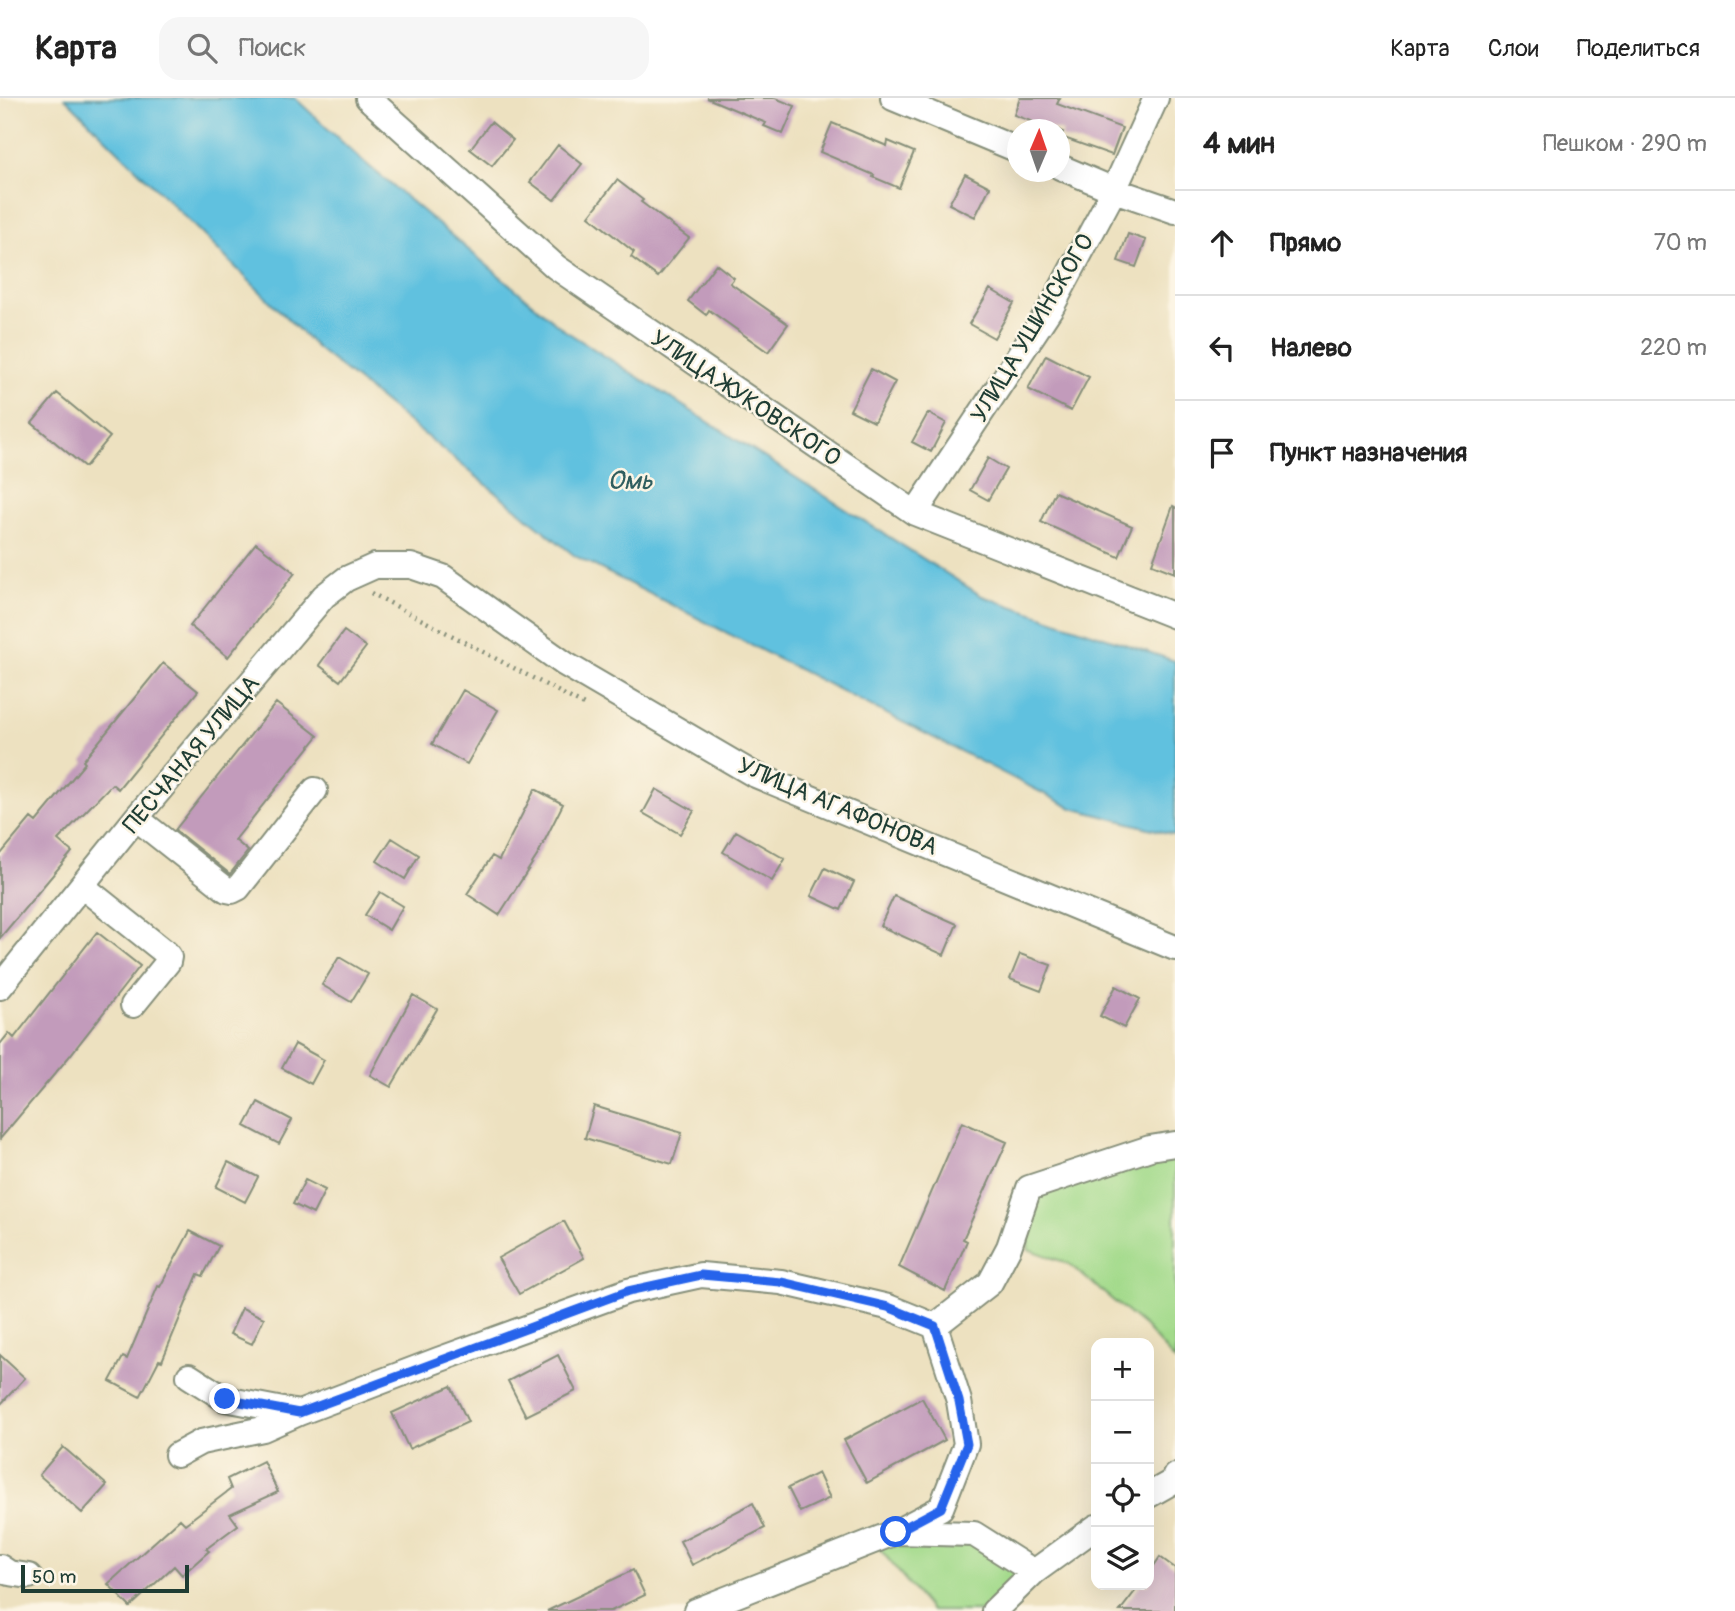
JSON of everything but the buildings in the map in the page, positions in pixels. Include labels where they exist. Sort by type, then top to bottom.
[{"type":"street","name":"УЛИЦА ЖУКОВСКОГО","points":[[368,98],[556,267],[915,513],[1175,616]]},
{"type":"street","points":[[893,98],[1007,146]]},
{"type":"street","name":"УЛИЦА УШИНСКОГО","points":[[915,513],[1052,306],[1114,190],[1156,98]]},
{"type":"street","points":[[1070,172],[1175,211]]},
{"type":"street","name":"ПЕСЧАНАЯ УЛИЦА","points":[[0,987],[136,818],[324,596],[346,579],[375,566],[411,566]]},
{"type":"street","name":"УЛИЦА АГАФОНОВА","points":[[411,566],[443,577],[565,664],[753,774],[1175,947]]},
{"type":"street","points":[[136,818],[227,890],[232,891],[238,888],[316,790]]},
{"type":"street","points":[[82,886],[169,957],[168,962],[134,1005]]},
{"type":"street","points":[[935,1326],[990,1283],[1009,1247],[1029,1188],[1150,1148],[1175,1143]]},
{"type":"street","points":[[177,1455],[201,1442],[263,1429],[299,1413],[628,1291],[701,1275],[781,1282],[888,1307],[935,1326]]},
{"type":"street","points":[[935,1326],[959,1401],[967,1444],[958,1508],[974,1534],[1034,1572]]},
{"type":"street","points":[[190,1376],[225,1399],[299,1413]]},
{"type":"street","points":[[696,1611],[896,1532],[941,1508],[967,1444]]},
{"type":"street","points":[[1154,1492],[1172,1482],[1175,1476]]},
{"type":"street","points":[[994,1611],[1034,1572],[1091,1531]]},
{"type":"street","points":[[896,1532],[974,1534]]},
{"type":"street","points":[[0,1567],[9,1573],[29,1576]]},
{"type":"green space","points":[[1175,1149],[1175,1361],[1145,1327],[1069,1264],[1028,1249],[1032,1195]]},
{"type":"green space","points":[[899,1537],[972,1538],[1030,1573],[988,1611],[931,1611],[879,1548]]},
{"type":"water","name":"Омь","points":[[65,98],[295,98],[357,156],[564,330],[982,596],[1175,661],[1175,835],[1072,808],[575,556],[317,348]]},
{"type":"route","points":[[225,1399],[299,1413],[628,1291],[701,1275],[781,1282],[888,1307],[935,1326],[959,1401],[967,1444],[941,1508],[896,1532]]}]
